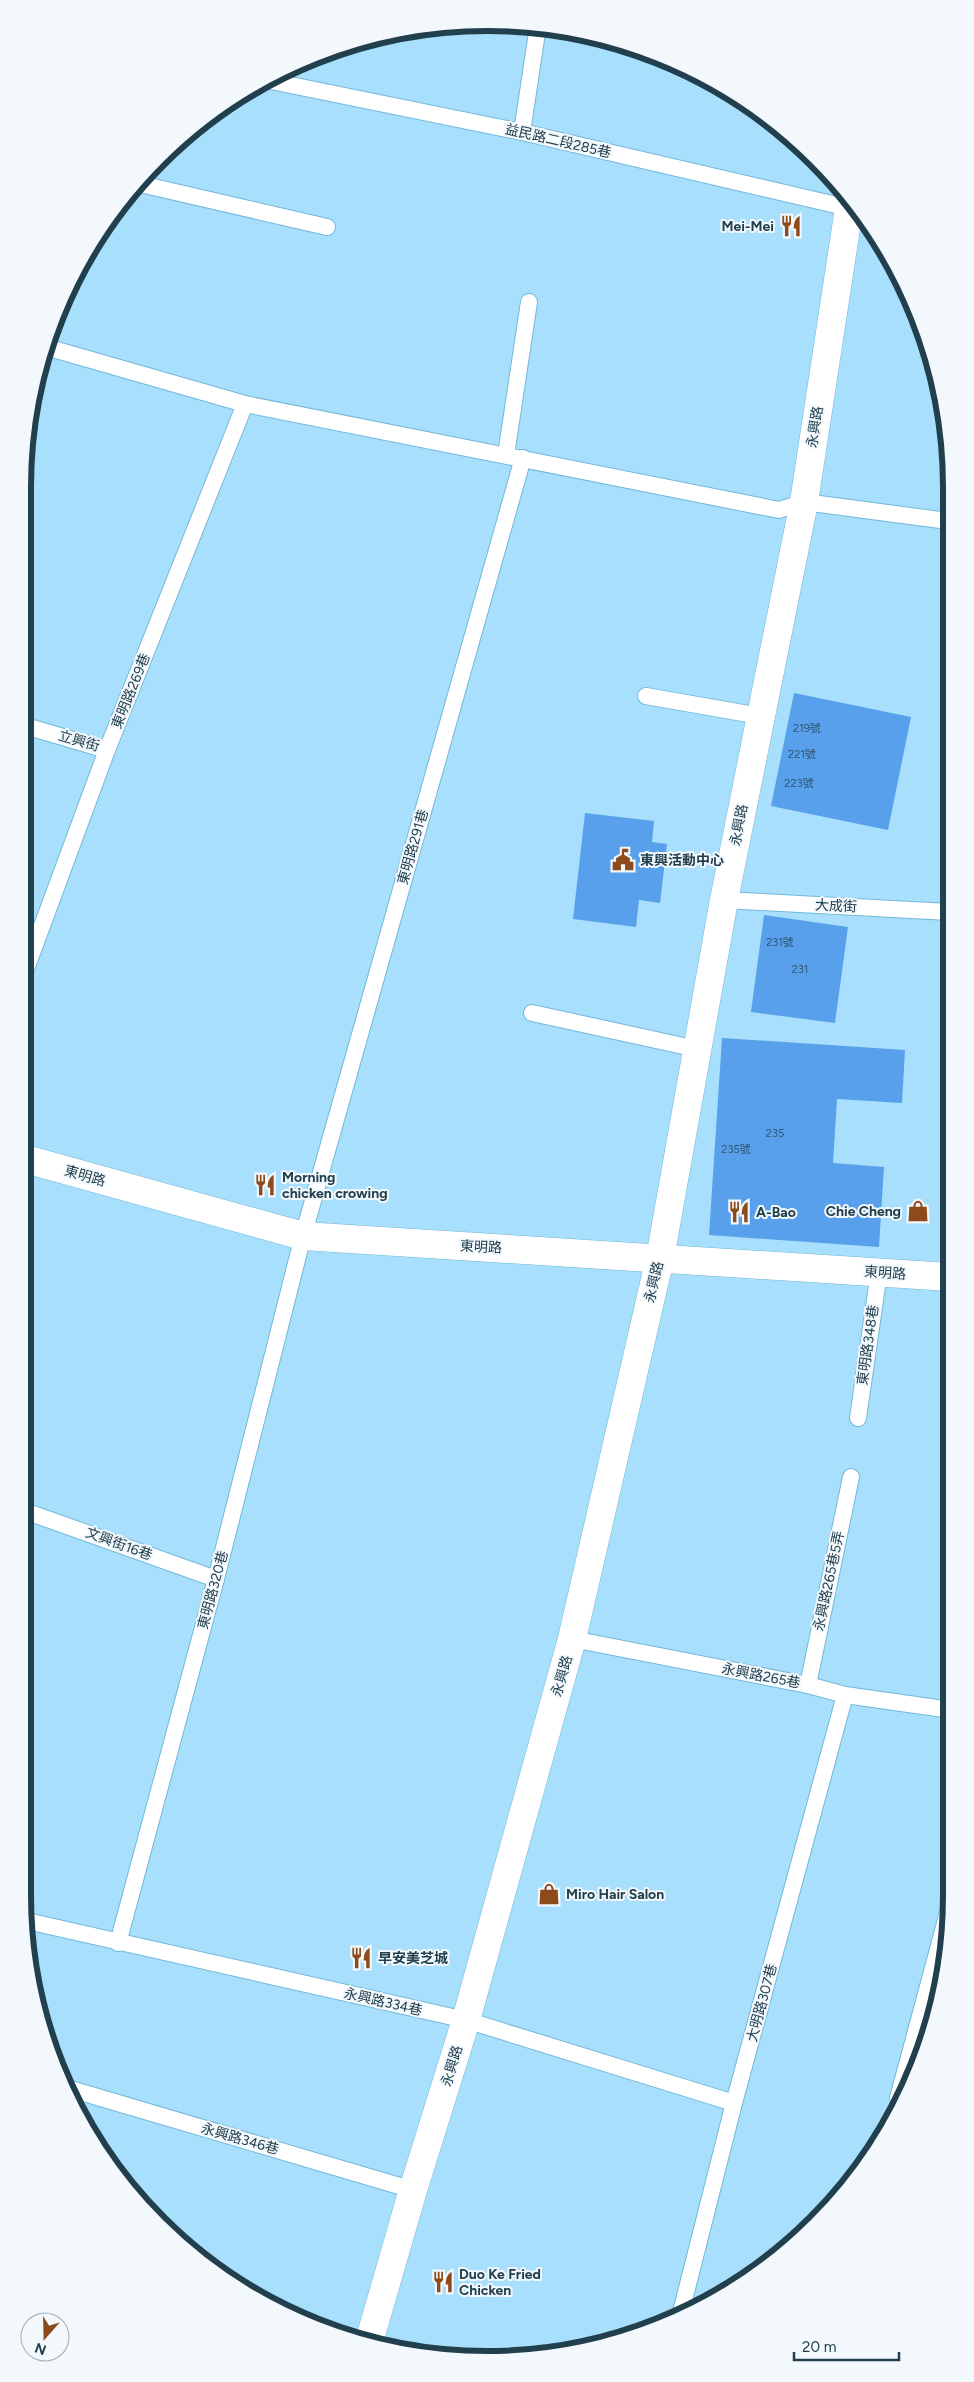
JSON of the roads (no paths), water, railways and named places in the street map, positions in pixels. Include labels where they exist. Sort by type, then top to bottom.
[{"type":"street","name":"永興路","points":[[371,2335],[413,2190],[466,2020],[572,1639],[660,1258],[724,900],[804,502],[849,210]]},
{"type":"street","name":"東明路","points":[[31,1160],[303,1236],[943,1277]]},
{"type":"lane","points":[[522,132],[537,34]]},
{"type":"lane","name":"益民路二段285巷","points":[[277,82],[522,132],[844,204]]},
{"type":"lane","points":[[146,185],[328,227]]},
{"type":"lane","points":[[506,455],[529,302]]},
{"type":"lane","points":[[53,349],[245,404],[779,510],[804,502],[943,520]]},
{"type":"lane","name":"東明路269巷","points":[[31,956],[107,750],[245,404]]},
{"type":"lane","name":"東明路291巷","points":[[303,1236],[523,458]]},
{"type":"lane","points":[[646,696],[760,716]]},
{"type":"lane","name":"立興街","points":[[31,728],[107,750]]},
{"type":"lane","name":"大成街","points":[[724,900],[943,912]]},
{"type":"lane","points":[[532,1013],[697,1049]]},
{"type":"lane","name":"東明路320巷","points":[[118,1943],[216,1579],[303,1236]]},
{"type":"lane","name":"東明路348巷","points":[[858,1418],[879,1272]]},
{"type":"lane","name":"永興路265巷5弄","points":[[808,1685],[851,1477]]},
{"type":"lane","name":"文興街16巷","points":[[31,1513],[216,1579]]},
{"type":"lane","name":"永興路265巷","points":[[572,1639],[808,1685],[845,1695],[943,1709]]},
{"type":"lane","name":"大明路307巷","points":[[682,2307],[734,2103],[845,1695]]},
{"type":"lane","name":"永興路334巷","points":[[32,1922],[466,2020],[734,2103]]},
{"type":"lane","points":[[902,2083],[941,1939]]},
{"type":"lane","name":"永興路346巷","points":[[75,2090],[413,2190]]},
{"type":"place","name":"Mei-Mei","points":[[791,226]]},
{"type":"place","name":"東興活動中心","points":[[623,860]]},
{"type":"place","name":"Morning chicken crowing","points":[[265,1185]]},
{"type":"place","name":"Chie Cheng","points":[[918,1211]]},
{"type":"place","name":"A-Bao","points":[[739,1212]]},
{"type":"place","name":"Miro Hair Salon","points":[[549,1894]]},
{"type":"place","name":"早安美芝城","points":[[361,1958]]},
{"type":"place","name":"Duo Ke Fried Chicken","points":[[443,2282]]}]
